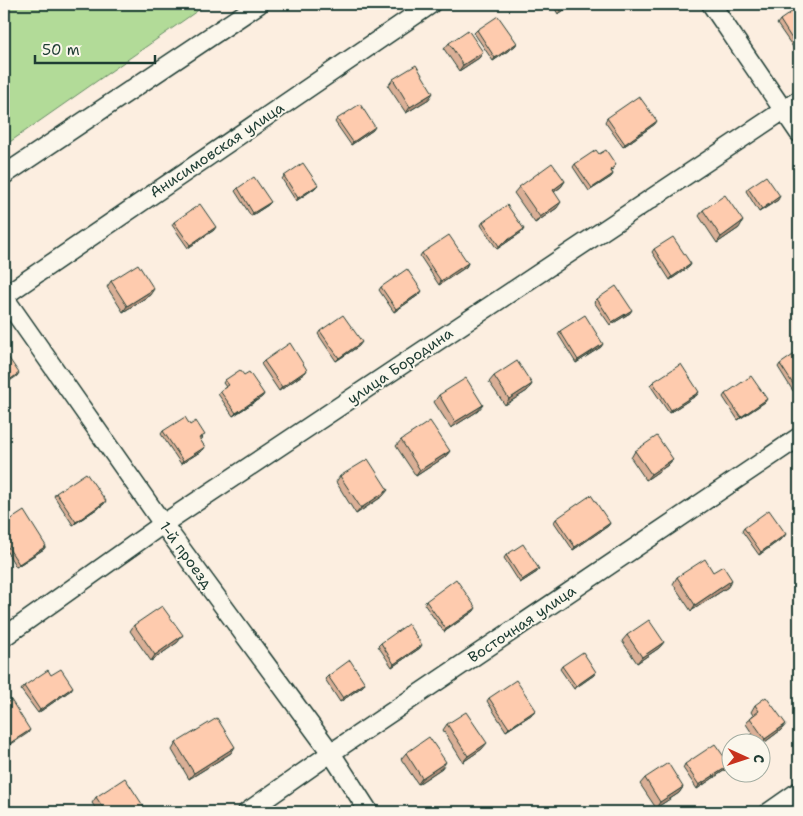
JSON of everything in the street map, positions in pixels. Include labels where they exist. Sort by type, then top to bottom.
[{"type":"street","points":[[4,175],[259,4]]},
{"type":"street","name":"Анисимовская улица","points":[[4,297],[431,4]]},
{"type":"street","points":[[711,4],[799,132]]},
{"type":"street","name":"улица Бородина","points":[[4,637],[163,524],[799,100]]},
{"type":"street","name":"1-й проезд","points":[[4,297],[163,524],[330,753],[369,812]]},
{"type":"street","name":"Восточная улица","points":[[247,812],[330,753],[799,437]]},
{"type":"street","points":[[769,812],[799,792]]},
{"type":"green space","points":[[4,4],[207,4],[4,146]]},
{"type":"building","points":[[560,4],[569,4],[562,8]]},
{"type":"building","points":[[796,9],[799,14],[799,46],[797,47],[780,20]]},
{"type":"building","points":[[498,16],[517,43],[495,58],[477,30]]},
{"type":"building","points":[[468,30],[483,52],[463,65],[449,43]]},
{"type":"building","points":[[416,65],[433,93],[410,107],[393,79]]},
{"type":"building","points":[[639,96],[657,121],[625,144],[607,118]]},
{"type":"building","points":[[360,104],[375,127],[353,142],[337,119]]},
{"type":"building","points":[[596,150],[599,154],[606,150],[616,165],[610,170],[613,174],[592,188],[575,164]]},
{"type":"building","points":[[303,163],[318,185],[298,198],[284,176]]},
{"type":"building","points":[[552,163],[565,181],[553,190],[561,202],[540,217],[519,187]]},
{"type":"building","points":[[766,176],[780,196],[762,209],[748,188]]},
{"type":"building","points":[[254,177],[271,202],[253,213],[238,188]]},
{"type":"building","points":[[725,195],[743,221],[721,237],[703,210]]},
{"type":"building","points":[[200,204],[216,227],[190,245],[174,222]]},
{"type":"building","points":[[507,205],[524,229],[499,246],[483,222]]},
{"type":"building","points":[[449,235],[468,263],[441,281],[422,253]]},
{"type":"building","points":[[673,237],[691,264],[672,277],[654,249]]},
{"type":"building","points":[[138,264],[154,289],[127,306],[111,281]]},
{"type":"building","points":[[407,269],[422,291],[396,309],[381,287]]},
{"type":"building","points":[[616,286],[632,310],[612,322],[597,299]]},
{"type":"building","points":[[343,315],[362,342],[339,358],[320,331]]},
{"type":"building","points":[[585,315],[603,344],[578,360],[560,331]]},
{"type":"building","points":[[290,343],[307,370],[282,387],[264,361]]},
{"type":"building","points":[[4,351],[19,373],[4,384]]},
{"type":"building","points":[[799,351],[799,385],[795,387],[780,364]]},
{"type":"building","points":[[517,361],[532,384],[509,399],[494,376]]},
{"type":"building","points":[[681,364],[699,392],[671,410],[653,382]]},
{"type":"building","points":[[240,370],[244,375],[249,372],[264,394],[236,413],[220,391],[229,385],[225,380]]},
{"type":"building","points":[[751,376],[767,399],[741,417],[725,394]]},
{"type":"building","points":[[466,378],[483,405],[455,422],[439,395]]},
{"type":"building","points":[[185,417],[190,425],[196,421],[205,435],[199,438],[205,447],[183,461],[163,431]]},
{"type":"building","points":[[430,421],[450,451],[420,470],[401,440]]},
{"type":"building","points":[[657,436],[673,459],[651,474],[635,451]]},
{"type":"building","points":[[368,459],[388,490],[361,508],[340,476]]},
{"type":"building","points":[[86,473],[106,501],[76,522],[56,493]]},
{"type":"building","points":[[591,495],[610,523],[575,547],[556,519]]},
{"type":"building","points":[[769,510],[786,534],[761,552],[744,528]]},
{"type":"building","points":[[24,511],[46,546],[19,564],[4,541],[4,524]]},
{"type":"building","points":[[523,544],[539,569],[522,580],[506,555]]},
{"type":"building","points":[[705,559],[713,572],[723,566],[732,580],[695,605],[677,577]]},
{"type":"building","points":[[456,579],[476,608],[446,629],[426,601]]},
{"type":"building","points":[[162,606],[183,635],[155,655],[134,625]]},
{"type":"building","points":[[649,620],[664,642],[642,657],[627,635]]},
{"type":"building","points":[[408,624],[422,645],[394,664],[381,643]]},
{"type":"building","points":[[583,652],[596,672],[576,686],[562,666]]},
{"type":"building","points":[[350,660],[365,683],[343,698],[328,676]]},
{"type":"building","points":[[61,669],[73,687],[40,710],[24,686],[48,670],[51,675]]},
{"type":"building","points":[[516,680],[536,710],[509,728],[489,698]]},
{"type":"building","points":[[766,697],[786,724],[770,735],[761,734],[750,718],[759,711],[755,705]]},
{"type":"building","points":[[11,700],[30,730],[4,747],[4,705]]},
{"type":"building","points":[[466,712],[487,743],[468,756],[447,724]]},
{"type":"building","points":[[217,718],[235,747],[194,773],[176,743]]},
{"type":"building","points":[[429,737],[446,762],[422,778],[406,753]]},
{"type":"building","points":[[715,744],[720,751],[720,771],[699,785],[685,764]]},
{"type":"building","points":[[668,763],[683,787],[660,802],[645,778]]},
{"type":"building","points":[[125,778],[144,807],[135,812],[106,812],[96,797]]}]
